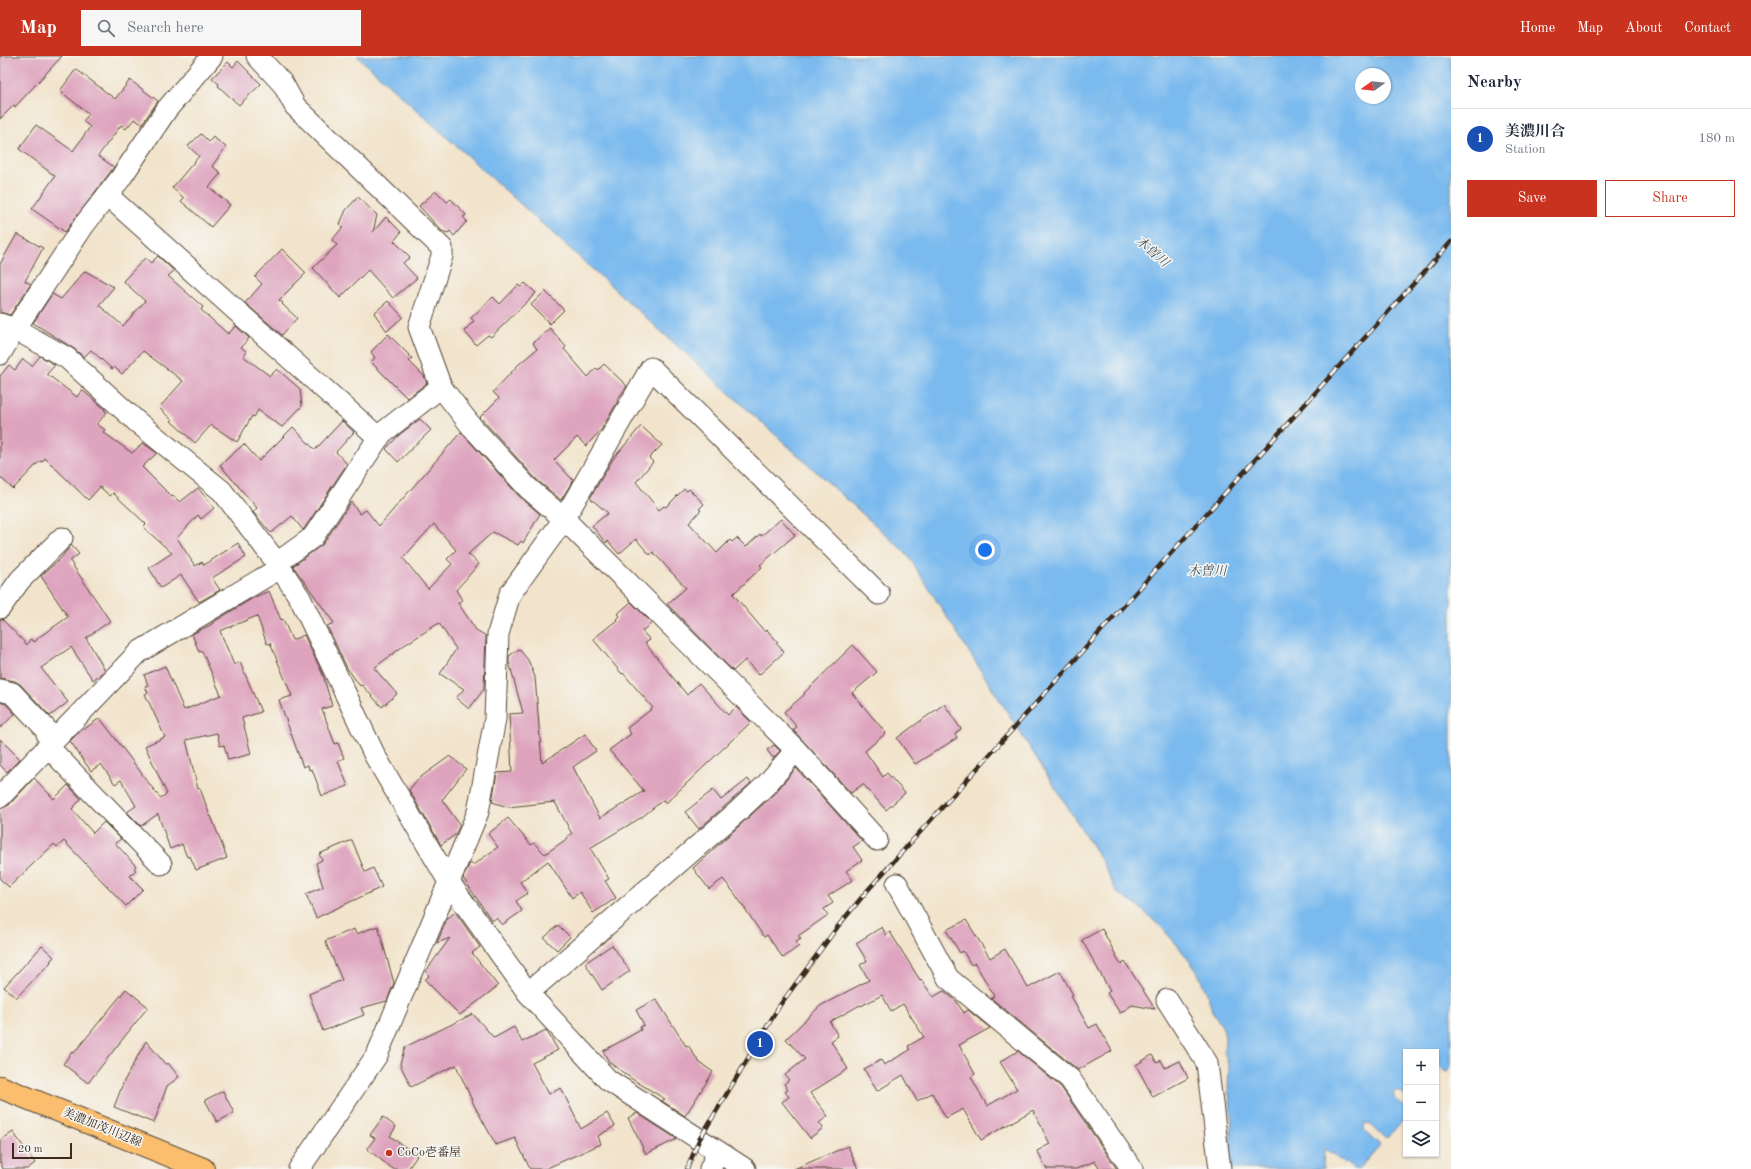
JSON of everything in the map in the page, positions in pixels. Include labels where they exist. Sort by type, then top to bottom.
[{"type":"main road","name":"美濃加茂川辺線","points":[[0,1087],[203,1169]]},
{"type":"street","points":[[0,354],[7,326],[107,195],[167,109],[212,56]]},
{"type":"street","points":[[257,56],[283,84],[295,106],[442,248],[442,256],[419,326],[440,387],[472,427],[528,488],[564,519],[796,750],[877,840]]},
{"type":"street","points":[[107,195],[379,438]]},
{"type":"street","points":[[7,326],[67,358],[136,421],[222,490],[278,565],[300,598],[375,756],[449,882],[528,993],[608,1080],[714,1160],[745,1169]]},
{"type":"street","points":[[299,1169],[378,1055],[478,812],[495,719],[498,634],[510,594],[564,519],[651,368],[879,594]]},
{"type":"street","points":[[0,797],[139,652],[278,565],[313,537],[379,438],[440,387]]},
{"type":"street","points":[[0,608],[20,580],[62,538]]},
{"type":"street","points":[[0,690],[12,693],[45,728],[54,754],[161,864]]},
{"type":"street","points":[[528,993],[737,812],[766,785],[796,750]]},
{"type":"street","points":[[897,884],[948,978],[1070,1079],[1132,1169]]},
{"type":"street","points":[[1167,1000],[1207,1063],[1220,1169]]},
{"type":"water","name":"木曽川","points":[[357,56],[1451,56],[1451,1066],[1446,1072],[1439,1066],[1439,1049],[1403,1049],[1403,1094],[1398,1090],[1393,1093],[1395,1098],[1403,1105],[1403,1120],[1386,1139],[1371,1125],[1365,1124],[1365,1131],[1380,1145],[1359,1169],[1353,1169],[1347,1163],[1343,1163],[1335,1155],[1324,1149],[1323,1169],[1229,1169],[1232,1114],[1228,1089],[1229,1068],[1224,1051],[1225,1038],[1223,1028],[1212,1011],[1208,996],[1197,971],[1161,927],[1139,907],[1117,893],[1103,863],[907,554]]},
{"type":"building","points":[[0,56],[62,56],[15,107],[14,105],[0,119]]},
{"type":"building","points":[[238,61],[261,84],[239,105],[218,86],[219,84],[212,78],[228,62],[233,67]]},
{"type":"building","points":[[76,69],[115,99],[130,80],[158,101],[142,124],[134,119],[126,129],[121,125],[98,156],[114,167],[65,232],[32,209],[55,176],[19,149],[36,125],[73,151],[90,127],[83,121],[89,114],[60,91]]},
{"type":"building","points":[[201,134],[209,142],[213,137],[226,147],[212,166],[221,173],[209,187],[230,205],[211,227],[181,201],[184,198],[172,188],[199,156],[188,146]]},
{"type":"building","points":[[436,191],[447,202],[451,199],[466,215],[463,217],[467,221],[454,236],[450,231],[448,233],[442,231],[419,206]]},
{"type":"building","points":[[358,197],[377,215],[373,232],[386,217],[401,232],[394,241],[410,257],[403,263],[417,278],[393,298],[368,270],[340,298],[313,268],[337,245],[332,240],[343,227],[340,224],[346,210]]},
{"type":"building","points":[[17,234],[43,248],[25,281],[31,284],[10,315],[0,312],[0,264]]},
{"type":"building","points":[[282,249],[306,273],[279,300],[297,318],[282,335],[245,303],[262,284],[255,277]]},
{"type":"building","points":[[158,256],[174,271],[168,276],[203,307],[201,310],[228,334],[236,326],[249,338],[241,347],[247,352],[243,356],[270,376],[277,369],[300,389],[302,406],[282,427],[258,410],[254,417],[252,416],[237,442],[211,425],[195,443],[159,408],[183,381],[143,351],[122,374],[114,367],[112,369],[91,350],[84,357],[73,348],[33,323],[52,294],[61,299],[85,271],[114,287],[99,305],[123,326],[145,301],[123,281],[145,258],[151,263]]},
{"type":"building","points":[[525,283],[536,293],[491,337],[488,335],[476,345],[464,331],[474,321],[471,318],[493,297],[500,304],[518,285],[521,287]]},
{"type":"building","points":[[545,291],[564,310],[550,324],[531,305]]},
{"type":"building","points":[[388,301],[403,317],[387,331],[374,313]]},
{"type":"building","points":[[550,328],[566,347],[564,349],[588,377],[596,368],[598,370],[604,364],[627,386],[617,400],[618,401],[601,430],[586,446],[577,437],[554,460],[573,480],[561,500],[536,479],[480,417],[499,398],[493,392],[519,364],[537,349],[533,343]]},
{"type":"building","points":[[388,334],[412,358],[409,361],[424,376],[427,383],[407,398],[371,362],[375,358],[371,352]]},
{"type":"building","points":[[40,356],[55,365],[47,374],[77,397],[82,390],[105,409],[104,410],[107,412],[97,424],[105,430],[103,432],[132,453],[143,443],[157,453],[142,467],[172,497],[173,496],[180,502],[198,488],[214,508],[201,519],[198,515],[177,538],[195,566],[202,562],[204,565],[238,543],[246,557],[212,578],[220,590],[199,602],[181,575],[161,588],[149,568],[172,553],[143,527],[146,524],[113,493],[110,496],[100,487],[88,500],[45,458],[42,462],[40,461],[13,489],[0,477],[0,376],[9,365],[15,370],[23,359],[32,366]]},
{"type":"building","points":[[420,419],[431,430],[398,462],[386,449],[399,435]]},
{"type":"building","points":[[342,421],[354,432],[336,452],[347,464],[303,530],[292,516],[271,533],[253,512],[257,508],[220,465],[244,444],[259,461],[293,427],[315,450]]},
{"type":"building","points":[[641,426],[662,445],[649,458],[653,462],[636,482],[659,510],[664,506],[666,507],[684,489],[687,491],[689,489],[704,504],[699,509],[701,510],[689,523],[717,553],[730,540],[732,542],[737,538],[746,547],[760,534],[761,536],[781,519],[795,535],[760,565],[762,567],[733,594],[765,632],[767,630],[778,642],[776,643],[784,652],[759,675],[745,660],[733,671],[667,604],[686,588],[653,552],[650,555],[636,539],[619,554],[608,541],[606,543],[592,526],[608,513],[590,498],[613,459]]},
{"type":"building","points":[[461,432],[519,496],[540,514],[523,543],[521,541],[518,545],[493,532],[468,554],[479,564],[456,590],[462,600],[458,603],[476,630],[486,636],[484,689],[469,709],[456,698],[464,689],[440,674],[456,649],[439,623],[406,644],[374,668],[397,694],[382,707],[362,685],[360,686],[347,668],[327,626],[334,623],[293,566],[323,544],[351,502],[360,514],[366,510],[379,526]],"holes":[[[434,524],[456,550],[447,559],[452,564],[428,589],[403,558]]]},
{"type":"building","points":[[71,545],[79,554],[70,561],[110,621],[86,638],[105,670],[93,680],[71,647],[41,668],[68,702],[50,716],[20,684],[15,681],[0,678],[0,620],[2,619],[27,645],[30,639],[35,642],[39,637],[68,617],[41,576],[61,558]]},
{"type":"building","points":[[269,591],[281,620],[283,619],[292,640],[304,635],[323,675],[332,706],[322,709],[335,744],[338,743],[344,758],[338,761],[348,786],[322,796],[312,769],[309,770],[308,765],[303,767],[279,700],[292,696],[270,643],[267,644],[257,616],[220,631],[234,665],[240,662],[261,712],[242,718],[251,754],[228,760],[224,745],[220,746],[217,733],[186,740],[198,789],[200,788],[227,858],[196,870],[190,856],[187,857],[182,844],[170,849],[158,814],[141,826],[127,812],[136,806],[121,780],[115,784],[101,764],[91,771],[70,741],[77,734],[100,718],[160,798],[167,794],[145,746],[165,737],[145,694],[148,693],[145,686],[148,685],[144,675],[165,666],[184,710],[221,695],[202,651],[199,652],[192,634],[212,624],[253,598]]},
{"type":"building","points":[[631,602],[652,623],[642,631],[650,640],[645,643],[687,695],[699,683],[728,715],[736,707],[751,722],[666,803],[663,800],[642,817],[590,848],[609,879],[605,881],[616,898],[593,913],[580,892],[572,898],[548,861],[520,882],[528,893],[516,901],[522,911],[502,925],[496,918],[492,921],[463,878],[470,863],[473,865],[498,847],[488,834],[508,818],[531,845],[534,843],[545,854],[568,838],[567,836],[572,834],[555,802],[508,807],[492,802],[497,773],[512,772],[509,714],[523,713],[509,662],[509,656],[519,649],[528,660],[535,677],[542,763],[585,734],[596,751],[573,767],[600,818],[644,791],[609,750],[631,734],[627,728],[653,708],[593,639],[617,620],[616,619],[619,616],[617,614]]},
{"type":"building","points":[[853,645],[877,672],[852,693],[886,733],[865,751],[883,777],[887,773],[905,793],[886,810],[863,784],[851,793],[793,730],[797,727],[784,712],[805,694],[804,693]]},
{"type":"building","points":[[0,702],[6,704],[15,714],[0,728]]},
{"type":"building","points":[[944,704],[961,729],[955,734],[957,738],[915,764],[897,738]]},
{"type":"building","points":[[0,739],[20,759],[7,772],[0,765]]},
{"type":"building","points":[[774,745],[780,751],[773,758],[767,750]]},
{"type":"building","points":[[450,756],[466,769],[442,800],[460,825],[455,835],[441,845],[409,790],[418,779]]},
{"type":"building","points":[[796,768],[862,841],[853,847],[862,860],[846,871],[853,880],[828,896],[833,903],[824,909],[828,915],[798,936],[801,939],[796,942],[799,946],[783,958],[767,935],[764,937],[723,879],[709,889],[693,868],[774,794]]},
{"type":"building","points":[[34,778],[54,799],[68,785],[81,799],[72,809],[93,833],[104,822],[121,839],[115,843],[136,866],[134,868],[136,870],[130,876],[143,889],[126,906],[64,841],[57,847],[54,844],[9,887],[0,879],[0,809],[9,805]]},
{"type":"building","points":[[748,779],[751,783],[699,829],[685,812],[713,790],[721,800]]},
{"type":"building","points":[[352,840],[365,872],[373,868],[382,887],[316,918],[306,894],[323,887],[316,863],[322,860],[319,854]]},
{"type":"building","points":[[455,912],[480,947],[472,953],[498,986],[460,1015],[425,980],[429,976],[426,971],[450,938],[437,943],[447,919]]},
{"type":"building","points":[[966,920],[990,958],[1005,949],[1028,988],[1060,971],[1073,995],[1071,996],[1089,1028],[1097,1024],[1112,1051],[1078,1070],[991,998],[994,996],[975,963],[971,965],[963,951],[960,953],[946,930]]},
{"type":"building","points":[[558,925],[570,937],[557,950],[544,938]]},
{"type":"building","points":[[378,926],[394,983],[387,1001],[361,1008],[364,1015],[323,1031],[309,994],[342,980],[325,941],[354,929],[356,934]]},
{"type":"building","points":[[882,927],[886,935],[890,932],[920,980],[921,979],[933,997],[944,991],[956,1001],[964,1013],[968,1010],[990,1028],[959,1045],[975,1074],[971,1077],[987,1106],[1017,1089],[1000,1062],[1018,1051],[1061,1087],[1117,1169],[1100,1169],[1095,1161],[1076,1169],[1047,1169],[1037,1151],[1050,1144],[1033,1110],[981,1140],[963,1109],[946,1118],[932,1093],[917,1101],[903,1075],[877,1091],[864,1069],[881,1060],[884,1065],[910,1050],[908,1046],[924,1037],[903,1004],[891,1011],[882,995],[861,1006],[860,1005],[830,1022],[838,1036],[831,1041],[848,1069],[810,1093],[828,1116],[819,1123],[823,1128],[810,1138],[782,1102],[789,1097],[785,1092],[788,1090],[784,1084],[789,1080],[785,1075],[805,1059],[786,1039],[820,1006],[869,980],[860,965],[867,961],[856,943]]},
{"type":"building","points":[[1102,929],[1121,965],[1125,962],[1155,1009],[1132,1005],[1120,1013],[1107,993],[1110,991],[1082,940]]},
{"type":"building","points":[[612,945],[630,971],[602,990],[585,963]]},
{"type":"building","points":[[42,946],[54,957],[16,998],[4,987]]},
{"type":"building","points":[[126,989],[148,1007],[88,1083],[63,1064],[72,1052],[74,1053]]},
{"type":"building","points":[[656,999],[686,1046],[688,1045],[699,1062],[713,1072],[685,1116],[662,1101],[665,1099],[632,1079],[609,1062],[603,1051],[641,1030],[640,1027],[644,1025],[636,1010]]},
{"type":"building","points":[[473,1014],[494,1038],[514,1027],[522,1042],[546,1030],[558,1050],[532,1063],[549,1094],[561,1088],[581,1129],[607,1113],[615,1126],[598,1136],[601,1144],[545,1169],[530,1169],[515,1138],[496,1145],[474,1105],[456,1065],[411,1087],[400,1064],[405,1047]]},
{"type":"building","points":[[146,1041],[166,1065],[168,1063],[179,1077],[167,1086],[154,1123],[114,1107],[124,1081]]},
{"type":"building","points":[[1152,1055],[1157,1063],[1161,1060],[1165,1068],[1180,1061],[1188,1078],[1153,1097],[1136,1065]]},
{"type":"building","points":[[223,1091],[234,1113],[217,1122],[205,1100]]},
{"type":"building","points":[[637,1113],[677,1139],[646,1154],[628,1118]]},
{"type":"building","points":[[383,1117],[396,1127],[390,1136],[417,1156],[408,1169],[393,1169],[367,1149],[375,1138],[370,1135]]},
{"type":"building","points":[[13,1132],[35,1163],[27,1169],[3,1169],[0,1161],[0,1141]]},
{"type":"building","points":[[848,1146],[858,1169],[794,1169]]},
{"type":"railway","points":[[687,1169],[699,1140],[780,1005],[839,925],[867,891],[1451,242]]},
{"type":"place","name":"美濃川合","points":[[760,1044]]},
{"type":"place","name":"CoCo壱番屋","points":[[389,1153]]}]
